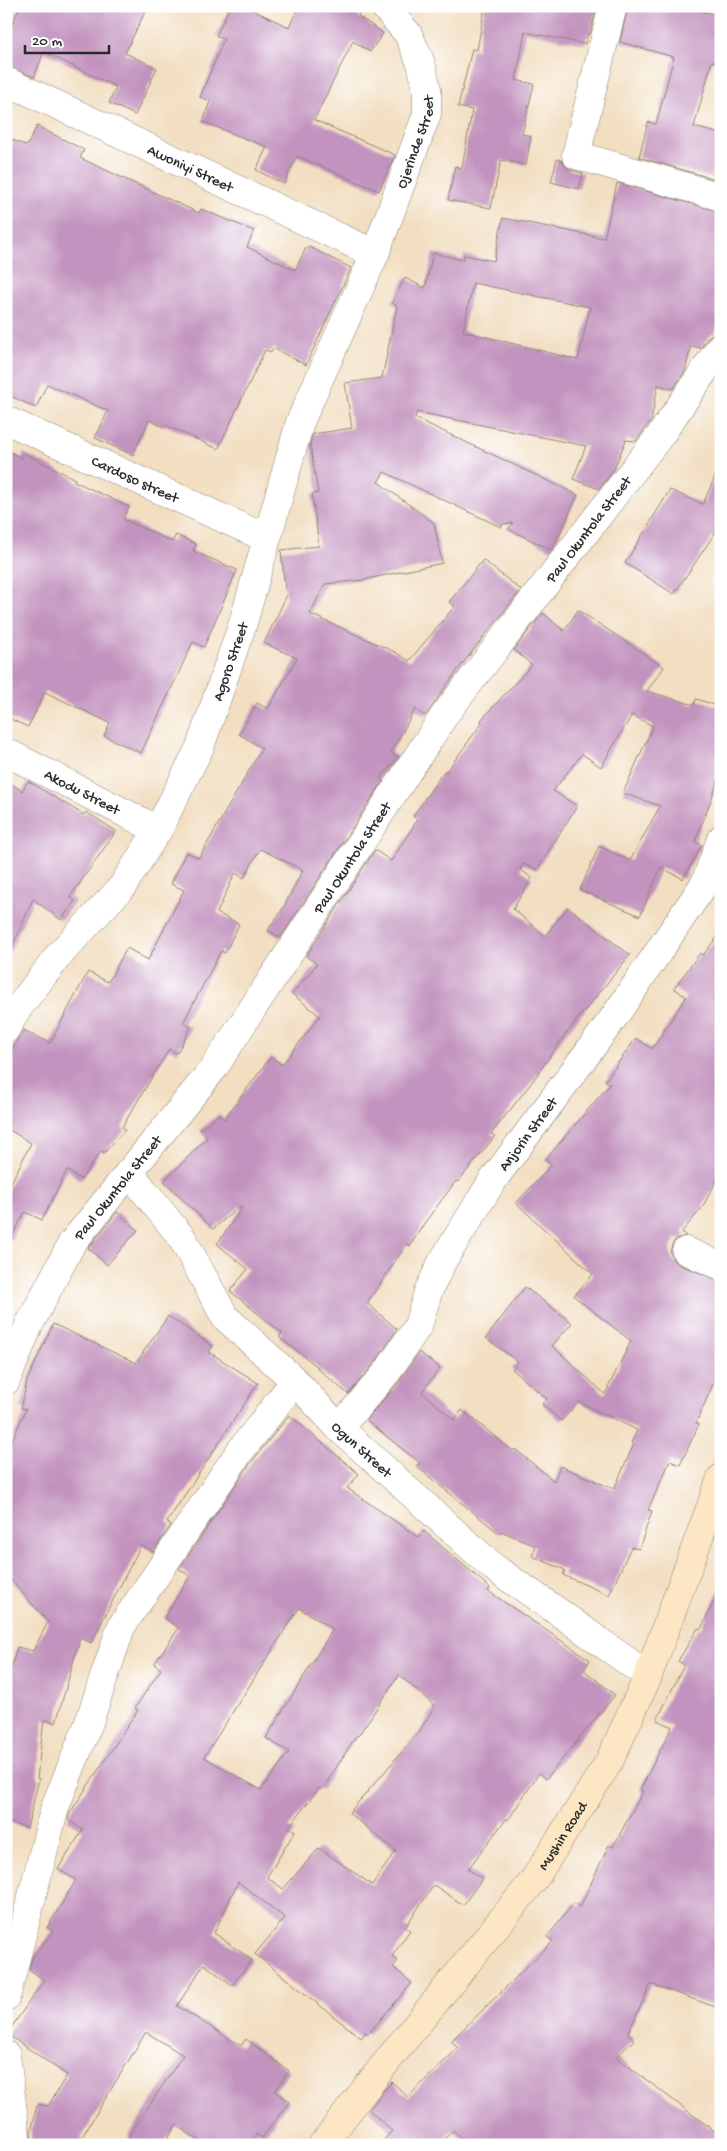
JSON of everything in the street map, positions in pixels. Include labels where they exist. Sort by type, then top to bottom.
[{"type":"main road","name":"Mushin Road","points":[[322,2145],[380,2070],[533,1881],[609,1762],[648,1676],[721,1478]]},
{"type":"street","name":"Ojerinde Street","points":[[375,254],[426,114],[427,89],[421,63],[408,34],[384,6]]},
{"type":"street","points":[[613,6],[576,155],[721,198]]},
{"type":"street","name":"Awoniyi Street","points":[[6,81],[375,254]]},
{"type":"street","name":"Agoro Street","points":[[10,1015],[59,955],[122,887],[158,830],[200,747],[243,623],[300,422],[375,254]]},
{"type":"street","name":"Paul Okuntola Street","points":[[6,1381],[28,1324],[72,1243],[213,1068],[446,713],[662,433],[721,346]]},
{"type":"street","name":"Cardoso street","points":[[6,420],[266,538]]},
{"type":"street","name":"Akodu Street","points":[[6,752],[158,830]]},
{"type":"street","name":"Anjorin Street","points":[[338,1428],[387,1372],[418,1326],[428,1292],[442,1262],[493,1180],[612,1020],[705,883],[721,839]]},
{"type":"street","name":"Ogun Street","points":[[129,1172],[182,1238],[225,1316],[295,1381],[338,1428],[493,1567],[648,1676]]},
{"type":"street","points":[[686,1252],[721,1266]]},
{"type":"street","points":[[6,1997],[55,1807],[88,1725],[121,1627],[240,1450],[295,1381]]},
{"type":"street","points":[[6,2055],[17,2145]]},
{"type":"building","points":[[20,6],[148,6],[125,53],[157,68],[135,115],[109,103],[116,87],[44,52],[34,77],[6,66],[6,39]]},
{"type":"building","points":[[230,6],[244,6],[289,27],[299,6],[362,6],[358,16],[383,33],[370,52],[353,41],[314,120],[395,155],[379,191],[297,156],[284,184],[256,170],[267,147],[203,122],[210,101],[200,97],[224,39],[216,36]]},
{"type":"building","points":[[485,6],[597,6],[590,34],[588,33],[585,44],[525,32],[516,80],[534,84],[522,134],[531,136],[526,165],[501,160],[491,208],[448,200],[455,166],[462,168],[472,110],[458,107],[472,49],[477,50]]},
{"type":"building","points":[[628,6],[683,6],[721,16],[721,63],[712,61],[694,127],[721,134],[721,181],[639,157],[648,122],[656,124],[674,57],[620,42]]},
{"type":"building","points":[[37,126],[84,150],[80,158],[199,213],[201,209],[254,231],[247,247],[295,270],[307,246],[351,268],[306,365],[273,348],[271,352],[265,350],[218,449],[165,425],[164,427],[149,420],[133,455],[95,438],[108,411],[47,384],[36,408],[6,394],[6,137],[27,146]]},
{"type":"building","points":[[557,159],[562,161],[571,170],[583,173],[579,189],[551,182]]},
{"type":"building","points":[[617,183],[721,212],[721,311],[716,332],[708,337],[701,348],[691,346],[685,371],[673,389],[658,385],[651,421],[636,441],[626,440],[613,471],[599,489],[573,479],[586,446],[417,412],[415,418],[578,495],[552,550],[508,529],[513,523],[503,524],[501,527],[384,472],[378,482],[434,523],[442,563],[363,580],[325,584],[310,614],[395,652],[409,661],[455,606],[449,602],[483,560],[521,590],[457,671],[425,716],[415,709],[391,753],[398,757],[380,779],[383,781],[280,938],[268,930],[282,910],[303,870],[260,849],[244,878],[235,873],[217,913],[239,924],[225,953],[221,951],[183,1023],[191,1027],[177,1053],[169,1049],[122,1127],[125,1130],[104,1153],[101,1151],[81,1180],[67,1170],[42,1220],[25,1212],[6,1248],[6,1193],[31,1143],[6,1128],[6,1059],[23,1030],[50,1043],[88,972],[108,982],[127,948],[148,960],[184,890],[171,884],[186,852],[199,858],[262,748],[239,734],[257,703],[268,709],[297,658],[264,643],[286,597],[281,550],[319,546],[312,494],[318,493],[310,444],[313,434],[352,428],[345,383],[382,378],[397,306],[392,303],[405,278],[425,288],[433,253],[463,260],[464,255],[494,261],[503,218],[604,238]],"holes":[[[473,283],[590,307],[578,360],[463,331]]]},
{"type":"building","points":[[6,450],[22,458],[24,453],[75,479],[74,481],[129,507],[123,519],[172,542],[176,535],[196,544],[193,551],[237,570],[204,647],[193,642],[141,753],[104,736],[110,723],[45,692],[28,727],[6,717]]},
{"type":"building","points":[[721,463],[721,524],[674,594],[625,563],[670,490],[703,504]]},
{"type":"building","points":[[578,610],[664,667],[647,691],[694,705],[696,699],[721,707],[721,773],[695,842],[702,845],[683,879],[661,867],[640,916],[580,890],[599,846],[630,861],[660,806],[623,793],[653,726],[632,715],[601,767],[582,754],[553,791],[577,806],[537,870],[523,864],[520,869],[532,878],[513,909],[545,936],[568,907],[630,955],[564,1036],[532,1082],[491,1134],[495,1136],[458,1182],[456,1181],[425,1222],[410,1246],[407,1244],[367,1303],[397,1329],[375,1363],[348,1394],[318,1367],[279,1337],[282,1333],[230,1291],[248,1269],[217,1244],[242,1208],[240,1206],[213,1229],[164,1181],[207,1138],[200,1130],[219,1114],[224,1119],[271,1057],[282,1065],[320,1016],[292,994],[317,964],[306,956],[375,850],[391,861],[418,819],[413,816],[444,771],[446,772],[482,723],[481,720],[532,665],[514,650],[543,613],[564,631]]},
{"type":"building","points":[[6,780],[22,791],[28,781],[84,815],[86,812],[116,831],[70,897],[75,901],[61,920],[33,899],[6,961]]},
{"type":"building","points":[[721,932],[721,1172],[702,1208],[682,1232],[686,1236],[676,1239],[670,1252],[673,1260],[680,1265],[721,1281],[721,1366],[696,1423],[699,1424],[680,1465],[670,1461],[648,1510],[652,1511],[639,1549],[631,1547],[609,1595],[563,1575],[565,1570],[532,1556],[536,1546],[501,1531],[500,1534],[416,1466],[420,1463],[366,1420],[399,1382],[419,1352],[440,1368],[422,1392],[454,1420],[462,1410],[513,1451],[515,1449],[554,1481],[560,1466],[614,1489],[634,1444],[631,1443],[637,1430],[579,1402],[561,1421],[542,1404],[547,1399],[512,1369],[518,1362],[486,1338],[525,1287],[572,1323],[552,1346],[605,1394],[631,1341],[574,1296],[593,1274],[516,1203],[552,1165],[545,1160],[610,1084],[605,1081],[636,1038],[652,1049],[686,997],[674,988],[700,953],[703,955]]},
{"type":"building","points":[[117,1212],[138,1230],[107,1265],[88,1248]]},
{"type":"building","points":[[168,1316],[213,1346],[209,1352],[258,1383],[167,1522],[171,1525],[153,1552],[141,1545],[91,1643],[80,1638],[56,1723],[44,1719],[37,1778],[39,1779],[27,1828],[6,1822],[6,1688],[17,1647],[33,1651],[48,1622],[6,1574],[6,1454],[26,1409],[21,1408],[27,1381],[53,1324],[136,1363]]},
{"type":"building","points":[[289,1415],[359,1474],[347,1488],[418,1537],[424,1531],[490,1588],[488,1591],[590,1660],[584,1670],[615,1695],[546,1779],[539,1773],[508,1820],[506,1819],[468,1869],[482,1879],[463,1905],[434,1885],[405,1927],[410,1930],[392,1956],[398,1961],[393,1967],[412,1983],[368,2034],[366,2032],[361,2038],[255,1954],[285,1918],[238,1882],[214,1933],[252,1960],[232,1985],[204,1964],[177,2006],[241,2046],[246,2039],[289,2071],[275,2091],[289,2102],[262,2138],[257,2134],[249,2145],[206,2145],[176,2125],[163,2145],[140,2145],[128,2137],[183,2055],[146,2032],[77,2145],[32,2145],[31,2133],[37,2104],[48,2106],[67,2075],[7,2034],[44,1980],[29,1969],[32,1958],[53,1931],[47,1928],[76,1880],[58,1869],[83,1830],[68,1820],[70,1813],[138,1710],[135,1708],[161,1669],[154,1664],[179,1628],[164,1618],[190,1576],[179,1569],[250,1464]],"holes":[[[299,1608],[333,1629],[266,1738],[289,1752],[261,1790],[204,1757]],[[399,1675],[435,1706],[419,1732],[349,1813],[396,1851],[372,1885],[319,1848],[283,1889],[267,1877],[295,1831],[289,1827],[319,1788],[322,1790],[357,1735]]]},
{"type":"building","points":[[721,1585],[721,2009],[651,1984],[628,2033],[634,2040],[616,2057],[721,2136],[721,2145],[468,2145],[453,2130],[439,2145],[379,2145],[392,2131],[369,2110],[384,2090],[392,2082],[408,2097],[458,2048],[451,2041],[553,1941],[547,1937],[574,1903],[580,1907],[609,1845],[613,1847],[643,1791],[640,1790],[672,1727],[657,1720],[684,1665],[678,1661],[698,1628],[701,1629]]}]
